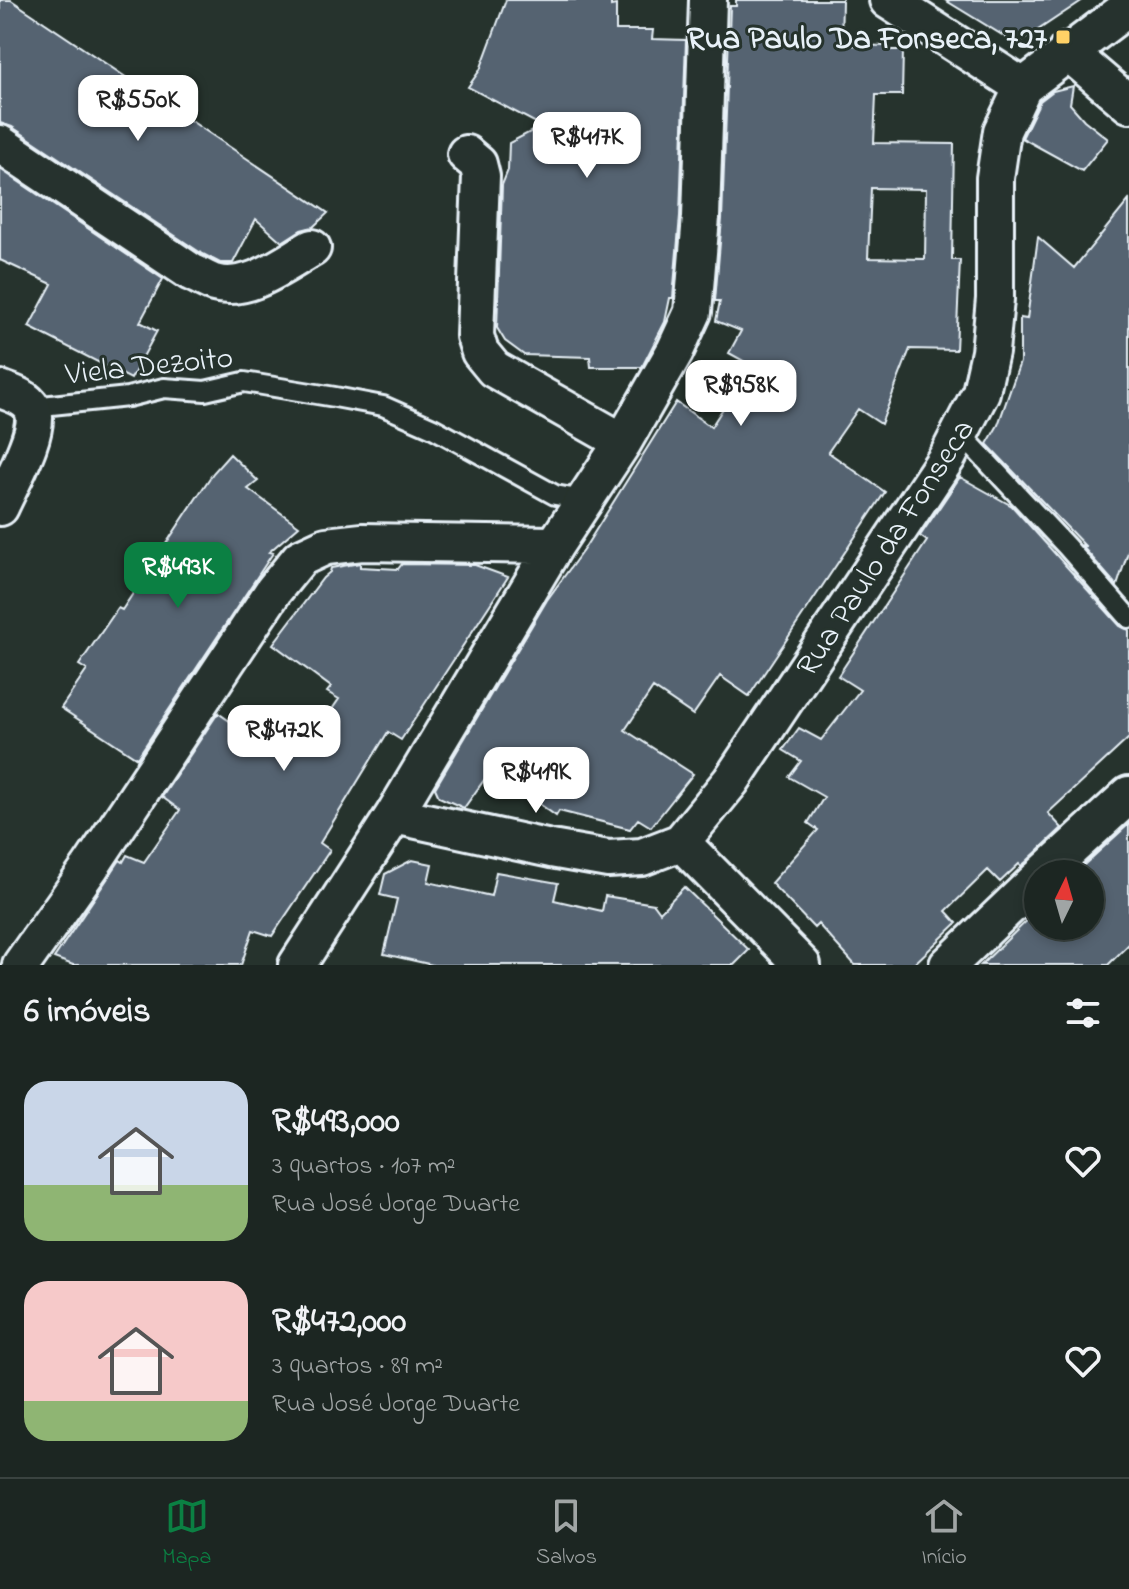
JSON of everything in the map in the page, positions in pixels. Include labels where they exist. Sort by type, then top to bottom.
[{"type":"street","points":[[297,965],[394,815],[555,545],[623,442],[675,351],[693,312],[701,217],[708,0]]},
{"type":"street","points":[[888,0],[1023,87]]},
{"type":"street","name":"Rua Paulo da Fonseca","points":[[681,842],[731,781],[961,434],[981,392],[990,352],[995,299],[995,178],[1002,131],[1023,87],[1129,7]]},
{"type":"street","points":[[1067,51],[1129,104]]},
{"type":"street","points":[[0,144],[191,272],[215,283],[234,285],[256,280],[312,248]]},
{"type":"street","points":[[466,154],[478,164],[481,176],[475,336],[480,352],[494,369],[623,442]]},
{"type":"street","points":[[0,389],[18,396],[32,407],[35,422],[0,507]]},
{"type":"street","points":[[21,965],[91,866],[274,590],[300,558],[326,546],[362,542],[555,545]]},
{"type":"street","points":[[1058,860],[1129,795]]},
{"type":"street","points":[[394,815],[608,859],[642,857],[681,842],[802,965]]},
{"type":"street","points":[[948,965],[1024,892]]},
{"type":"lane","name":"Viela Dezoito","points":[[32,407],[128,397],[164,388],[205,391],[244,382],[383,406],[433,428],[555,495],[584,500]]},
{"type":"lane","points":[[961,434],[1129,618]]},
{"type":"building","points":[[0,0],[11,0],[328,213],[313,227],[301,230],[282,242],[256,219],[233,263],[220,263],[12,127],[0,123]]},
{"type":"building","points":[[506,0],[611,0],[611,6],[616,5],[616,30],[653,30],[652,39],[686,40],[680,216],[673,298],[670,298],[665,322],[642,367],[591,367],[590,357],[524,355],[505,341],[497,328],[502,185],[508,170],[509,143],[542,126],[468,87],[480,70]]},
{"type":"building","points":[[736,0],[842,0],[841,45],[889,46],[889,50],[903,50],[902,95],[876,95],[874,143],[954,144],[952,260],[960,260],[956,350],[910,349],[881,424],[858,409],[828,452],[885,492],[749,696],[720,676],[693,715],[653,688],[625,730],[693,774],[651,827],[638,819],[630,829],[559,811],[556,816],[492,769],[464,808],[439,797],[435,788],[547,600],[584,549],[676,402],[711,427],[751,365],[729,353],[741,331],[716,321],[720,301],[715,301],[722,219],[730,6],[736,6]],"holes":[[[871,188],[926,189],[925,259],[868,258]]]},
{"type":"building","points":[[945,0],[1083,0],[1017,44]]},
{"type":"building","points":[[1073,86],[1070,104],[1108,139],[1082,171],[1022,138],[1040,101],[1053,91]]},
{"type":"building","points":[[0,169],[163,279],[140,322],[157,331],[131,379],[29,327],[52,284],[0,260]]},
{"type":"building","points":[[1129,200],[1129,549],[1117,586],[1081,545],[1086,547],[987,444],[998,425],[1020,362],[1020,318],[1027,319],[1038,237],[1074,268]]},
{"type":"building","points":[[230,454],[258,481],[248,489],[299,526],[269,552],[273,553],[137,758],[61,708],[87,670],[79,665],[118,608],[122,610],[213,473]]},
{"type":"building","points":[[960,477],[1012,506],[1120,626],[1129,630],[1129,738],[1048,813],[1062,828],[1000,882],[988,870],[946,911],[957,923],[913,965],[855,965],[818,924],[814,928],[771,883],[818,830],[808,823],[824,797],[789,777],[801,761],[783,750],[799,728],[821,740],[860,690],[838,676],[927,541],[920,536]]},
{"type":"building","points":[[360,563],[360,567],[398,569],[402,564],[475,565],[508,577],[401,740],[388,732],[320,843],[330,850],[272,936],[253,930],[241,965],[73,965],[54,958],[120,860],[123,862],[127,855],[144,862],[180,810],[162,797],[218,713],[264,745],[275,730],[304,750],[339,699],[327,692],[331,687],[273,644],[331,568]]},
{"type":"building","points":[[1129,824],[1129,944],[1108,965],[981,965],[1024,924],[1024,940],[1104,940],[1104,860],[1089,860]]},
{"type":"building","points":[[412,860],[432,864],[428,882],[491,896],[496,872],[558,883],[554,900],[602,911],[605,896],[654,904],[660,912],[684,887],[749,950],[734,965],[433,965],[384,954],[397,899],[380,895],[385,874]]},
{"type":"place","name":"Rua Paulo Da Fonseca, 727","points":[[1063,37]]}]
